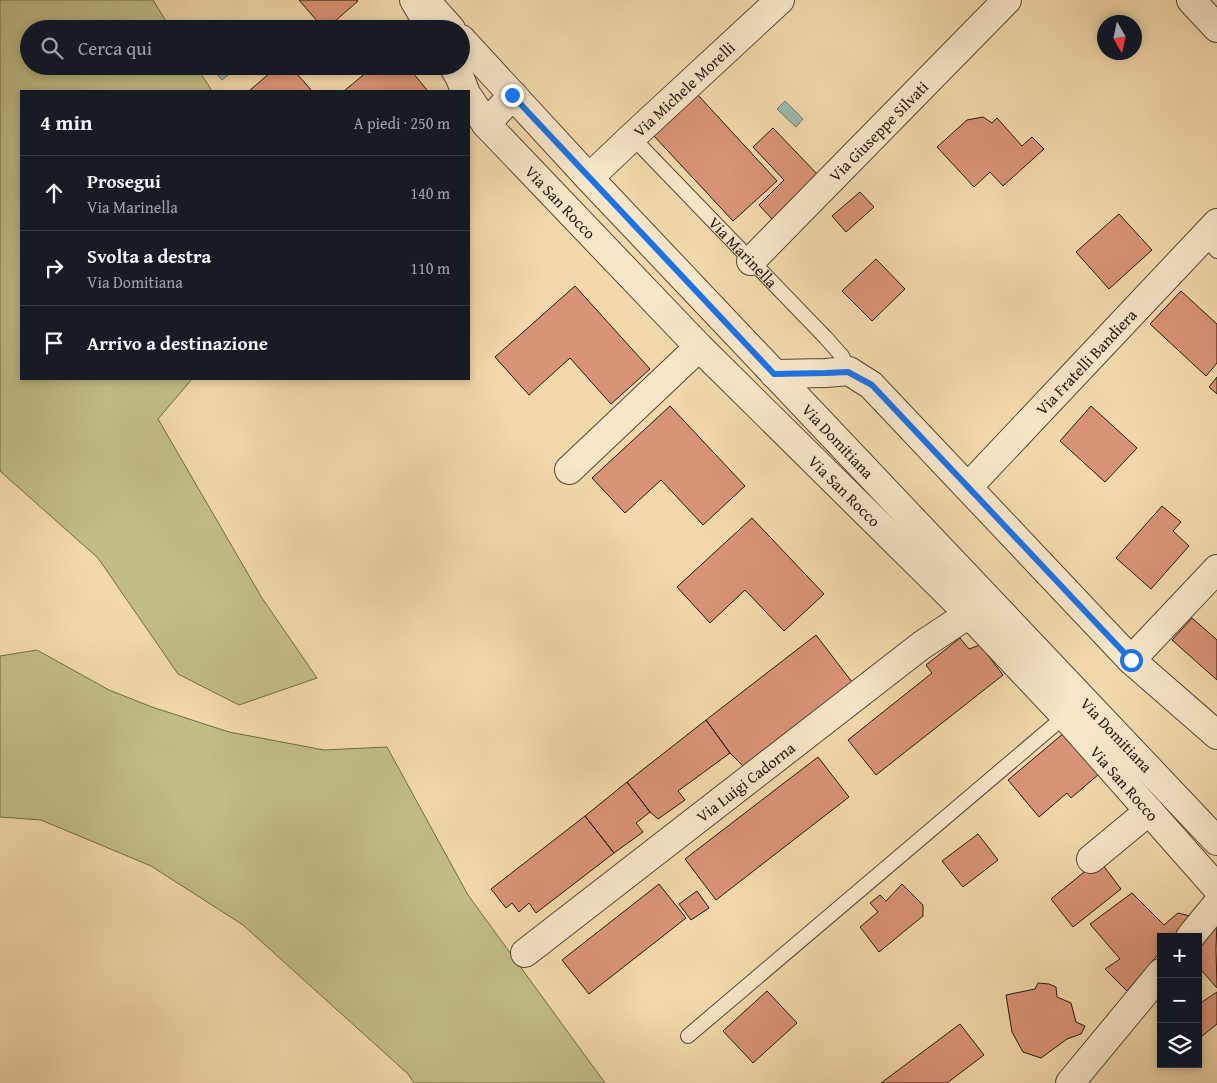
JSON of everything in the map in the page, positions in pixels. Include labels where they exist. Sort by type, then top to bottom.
[{"type":"street","name":"Via Michele Morelli","points":[[589,178],[780,0]]},
{"type":"street","name":"Via Giuseppe Silvati","points":[[751,261],[1008,0]]},
{"type":"street","points":[[1191,0],[1217,28]]},
{"type":"street","points":[[429,7],[442,20]]},
{"type":"street","name":"Via Domitiana","points":[[470,50],[774,374],[1217,841]]},
{"type":"street","points":[[486,124],[512,95]]},
{"type":"street","name":"Via San Rocco","points":[[470,97],[486,124],[699,347],[969,614],[1065,716],[1217,888]]},
{"type":"street","name":"Via Fratelli Bandiera","points":[[968,487],[1213,237]]},
{"type":"street","points":[[570,470],[699,347]]},
{"type":"street","points":[[800,401],[825,383],[848,372]]},
{"type":"street","points":[[774,374],[848,372],[872,385],[1131,660],[1217,735]]},
{"type":"street","points":[[1131,660],[1217,570]]},
{"type":"street","name":"Via Luigi Cadorna","points":[[525,953],[922,645],[969,614]]},
{"type":"street","points":[[1091,859],[1149,811]]},
{"type":"street","points":[[1193,933],[1217,904]]},
{"type":"street","points":[[1070,1083],[1157,978]]},
{"type":"lane","name":"Via Marinella","points":[[632,136],[842,356],[848,372]]},
{"type":"lane","points":[[688,1036],[1065,716]]},
{"type":"shaded area","points":[[0,0],[153,0],[165,20],[20,20],[20,75],[202,75],[211,90],[20,90],[20,380],[191,380],[158,419],[262,598],[317,678],[239,705],[178,674],[98,558],[0,471]]},
{"type":"shaded area","points":[[37,650],[109,690],[152,707],[229,732],[324,750],[387,747],[468,895],[605,1083],[414,1083],[408,1074],[243,925],[151,866],[41,820],[0,817],[0,656]]},
{"type":"water","points":[[218,75],[228,75],[222,80]]},
{"type":"water","points":[[785,101],[803,119],[796,127],[777,109]]},
{"type":"building","points":[[299,0],[358,1],[336,20],[316,20]]},
{"type":"building","points":[[268,75],[298,75],[311,90],[250,90]]},
{"type":"building","points":[[363,75],[415,75],[427,90],[345,90]]},
{"type":"building","points":[[698,95],[777,181],[733,221],[654,136]]},
{"type":"building","points":[[983,117],[992,123],[997,118],[1022,146],[1032,137],[1044,149],[1003,186],[990,172],[974,187],[937,147],[967,120]]},
{"type":"building","points":[[773,128],[819,176],[773,220],[759,205],[784,180],[753,147]]},
{"type":"building","points":[[860,192],[874,207],[846,232],[832,216]]},
{"type":"building","points":[[1119,214],[1152,250],[1109,289],[1076,252]]},
{"type":"building","points":[[876,259],[905,289],[872,321],[842,291]]},
{"type":"building","points":[[575,286],[650,369],[611,404],[570,358],[529,395],[495,357]]},
{"type":"building","points":[[1181,291],[1217,324],[1217,363],[1206,376],[1150,324]]},
{"type":"building","points":[[1217,377],[1217,394],[1209,387]]},
{"type":"building","points":[[670,406],[745,486],[703,525],[661,480],[625,513],[592,478]]},
{"type":"building","points":[[1091,406],[1137,448],[1105,482],[1060,441]]},
{"type":"building","points":[[1162,506],[1181,522],[1173,531],[1189,546],[1151,589],[1116,558]]},
{"type":"building","points":[[752,518],[824,594],[784,631],[745,590],[710,623],[677,587]]},
{"type":"building","points":[[1192,618],[1217,640],[1217,680],[1172,640]]},
{"type":"building","points":[[816,635],[852,682],[743,766],[730,753],[706,720]]},
{"type":"building","points":[[960,638],[969,649],[980,645],[1003,675],[876,775],[848,740],[932,673],[926,665]]},
{"type":"building","points":[[706,720],[730,753],[678,791],[685,800],[658,819],[650,812],[627,782]]},
{"type":"building","points":[[1064,733],[1099,774],[1071,798],[1067,793],[1039,817],[1008,780]]},
{"type":"building","points":[[818,757],[849,797],[716,900],[685,859]]},
{"type":"building","points":[[627,782],[650,812],[636,823],[643,832],[614,853],[585,816]]},
{"type":"building","points":[[585,816],[614,853],[536,913],[529,903],[519,912],[512,903],[506,908],[491,889]]},
{"type":"building","points":[[978,834],[998,860],[963,887],[942,861]]},
{"type":"building","points":[[1099,860],[1121,889],[1073,927],[1051,899]]},
{"type":"building","points":[[659,884],[686,918],[589,994],[562,960]]},
{"type":"building","points":[[902,884],[923,905],[923,916],[879,952],[860,927],[878,912],[870,903],[880,895],[886,901]]},
{"type":"building","points":[[697,891],[709,908],[691,920],[679,904]]},
{"type":"building","points":[[1132,893],[1164,925],[1178,913],[1190,916],[1176,933],[1157,933],[1157,956],[1127,991],[1105,969],[1120,959],[1090,924]]},
{"type":"building","points":[[1217,920],[1217,988],[1202,971],[1202,939]]},
{"type":"building","points":[[1038,983],[1056,987],[1057,997],[1071,1003],[1076,1022],[1085,1026],[1081,1034],[1067,1039],[1041,1058],[1023,1052],[1012,1032],[1006,995],[1035,989]]},
{"type":"building","points":[[767,991],[797,1023],[753,1063],[723,1031]]},
{"type":"building","points":[[1217,992],[1217,1024],[1202,1036],[1202,1023],[1202,1002]]},
{"type":"building","points":[[960,1024],[984,1055],[947,1083],[881,1083]]},
{"type":"route","points":[[512,95],[774,374],[848,372],[872,385],[1131,660]]}]
